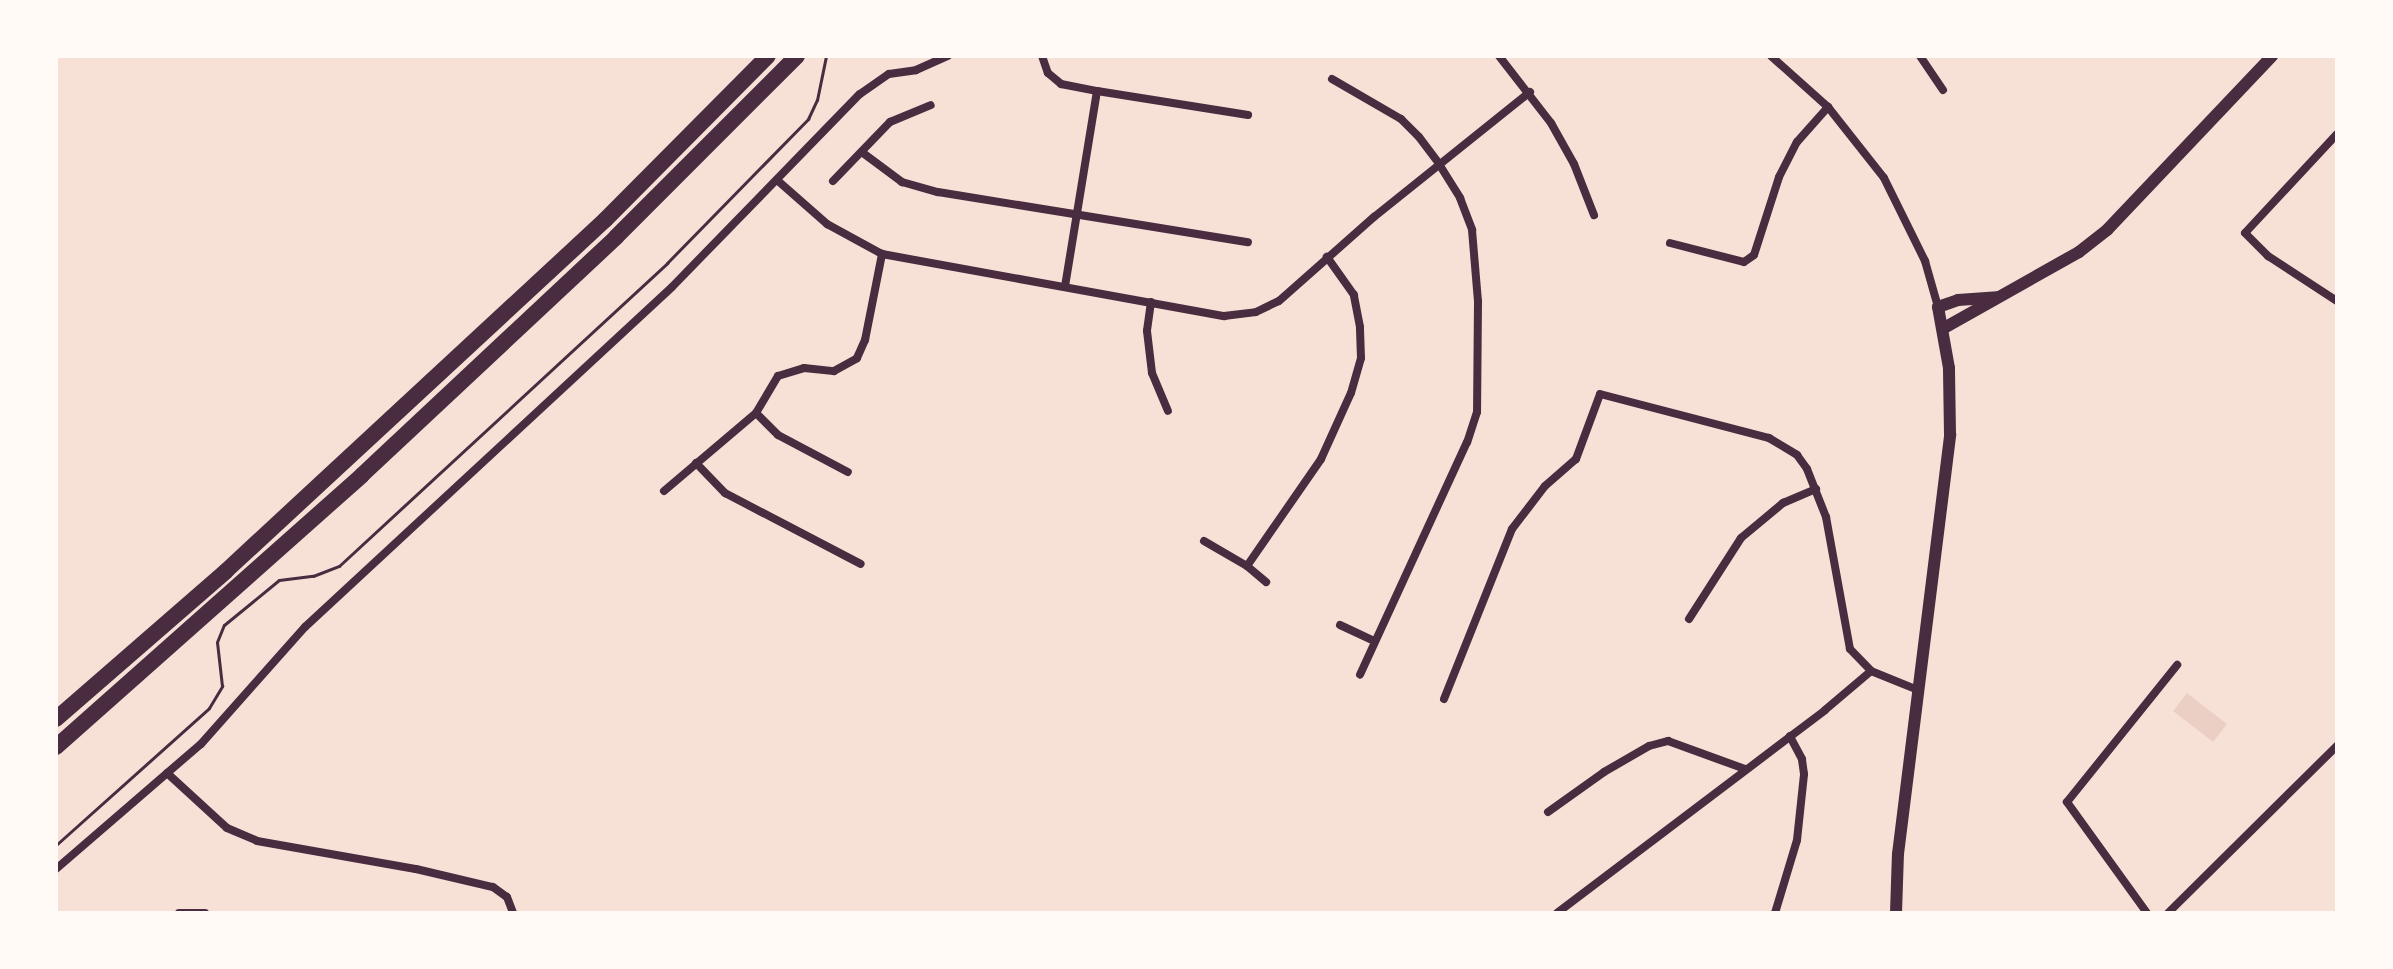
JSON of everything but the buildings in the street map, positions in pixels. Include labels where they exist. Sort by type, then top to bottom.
[{"type":"highway","points":[[56,719],[226,571],[605,220],[768,56]]},
{"type":"highway","points":[[56,747],[373,464],[616,237],[797,56]]},
{"type":"street","points":[[56,869],[233,711],[305,627],[672,287],[860,94],[889,74],[916,70],[948,56]]},
{"type":"street","points":[[1042,56],[1048,73],[1061,84],[1248,115]]},
{"type":"street","points":[[1499,56],[1530,92],[1574,164],[1594,215]]},
{"type":"street","points":[[1771,56],[1828,107],[1884,178],[1925,261],[1944,328],[1949,368],[1950,434],[1898,854],[1896,913]]},
{"type":"street","points":[[1920,56],[1943,90]]},
{"type":"street","points":[[1944,328],[2079,252],[2107,230],[2272,56]]},
{"type":"street","points":[[1332,79],[1401,119],[1439,164],[1460,198],[1472,230],[1478,301],[1477,412],[1467,442],[1360,675]]},
{"type":"street","points":[[1065,286],[1097,91]]},
{"type":"street","points":[[777,180],[827,224],[882,254],[1224,316],[1256,312],[1279,301],[1327,257],[1530,92]]},
{"type":"street","points":[[833,181],[890,122],[931,105]]},
{"type":"street","points":[[1670,243],[1744,262],[1754,255],[1779,177],[1797,142],[1828,107]]},
{"type":"street","points":[[2337,134],[2245,233],[2268,256],[2337,301]]},
{"type":"street","points":[[863,153],[902,182],[938,192],[1248,242]]},
{"type":"street","points":[[664,491],[756,413],[773,382],[785,372],[804,368],[834,371],[857,358],[865,340],[882,254]]},
{"type":"street","points":[[1247,566],[1321,459],[1351,393],[1361,358],[1354,295],[1327,257]]},
{"type":"street","points":[[1938,307],[1958,300],[1997,297]]},
{"type":"street","points":[[1151,302],[1147,331],[1152,373],[1168,411]]},
{"type":"street","points":[[1444,699],[1512,529],[1545,486],[1576,459],[1600,394],[1777,441],[1797,455],[1816,489],[1826,517],[1850,649],[1871,671],[1918,690]]},
{"type":"street","points":[[756,413],[778,435],[848,472]]},
{"type":"street","points":[[696,463],[725,493],[861,564]]},
{"type":"street","points":[[1689,619],[1741,538],[1783,503],[1816,489]]},
{"type":"street","points":[[1204,541],[1247,566],[1266,582]]},
{"type":"street","points":[[1340,625],[1375,641]]},
{"type":"street","points":[[2147,913],[2067,802],[2177,665]]},
{"type":"street","points":[[1557,913],[1871,671]]},
{"type":"street","points":[[1775,913],[1797,840],[1804,774],[1802,759],[1790,736]]},
{"type":"street","points":[[1548,812],[1604,772],[1649,746],[1668,741],[1745,769]]},
{"type":"street","points":[[2168,913],[2337,746]]},
{"type":"street","points":[[167,773],[227,828],[257,841],[416,869],[493,887],[507,897],[513,913]]},
{"type":"street","points":[[179,913],[205,913]]},
{"type":"path","points":[[56,845],[209,708],[222,686],[217,642],[224,625],[279,580],[313,576],[339,566],[667,263],[808,119],[817,100],[826,56]]},
{"type":"shaded area","points":[[2187,693],[2227,724],[2213,742],[2173,711]]}]
